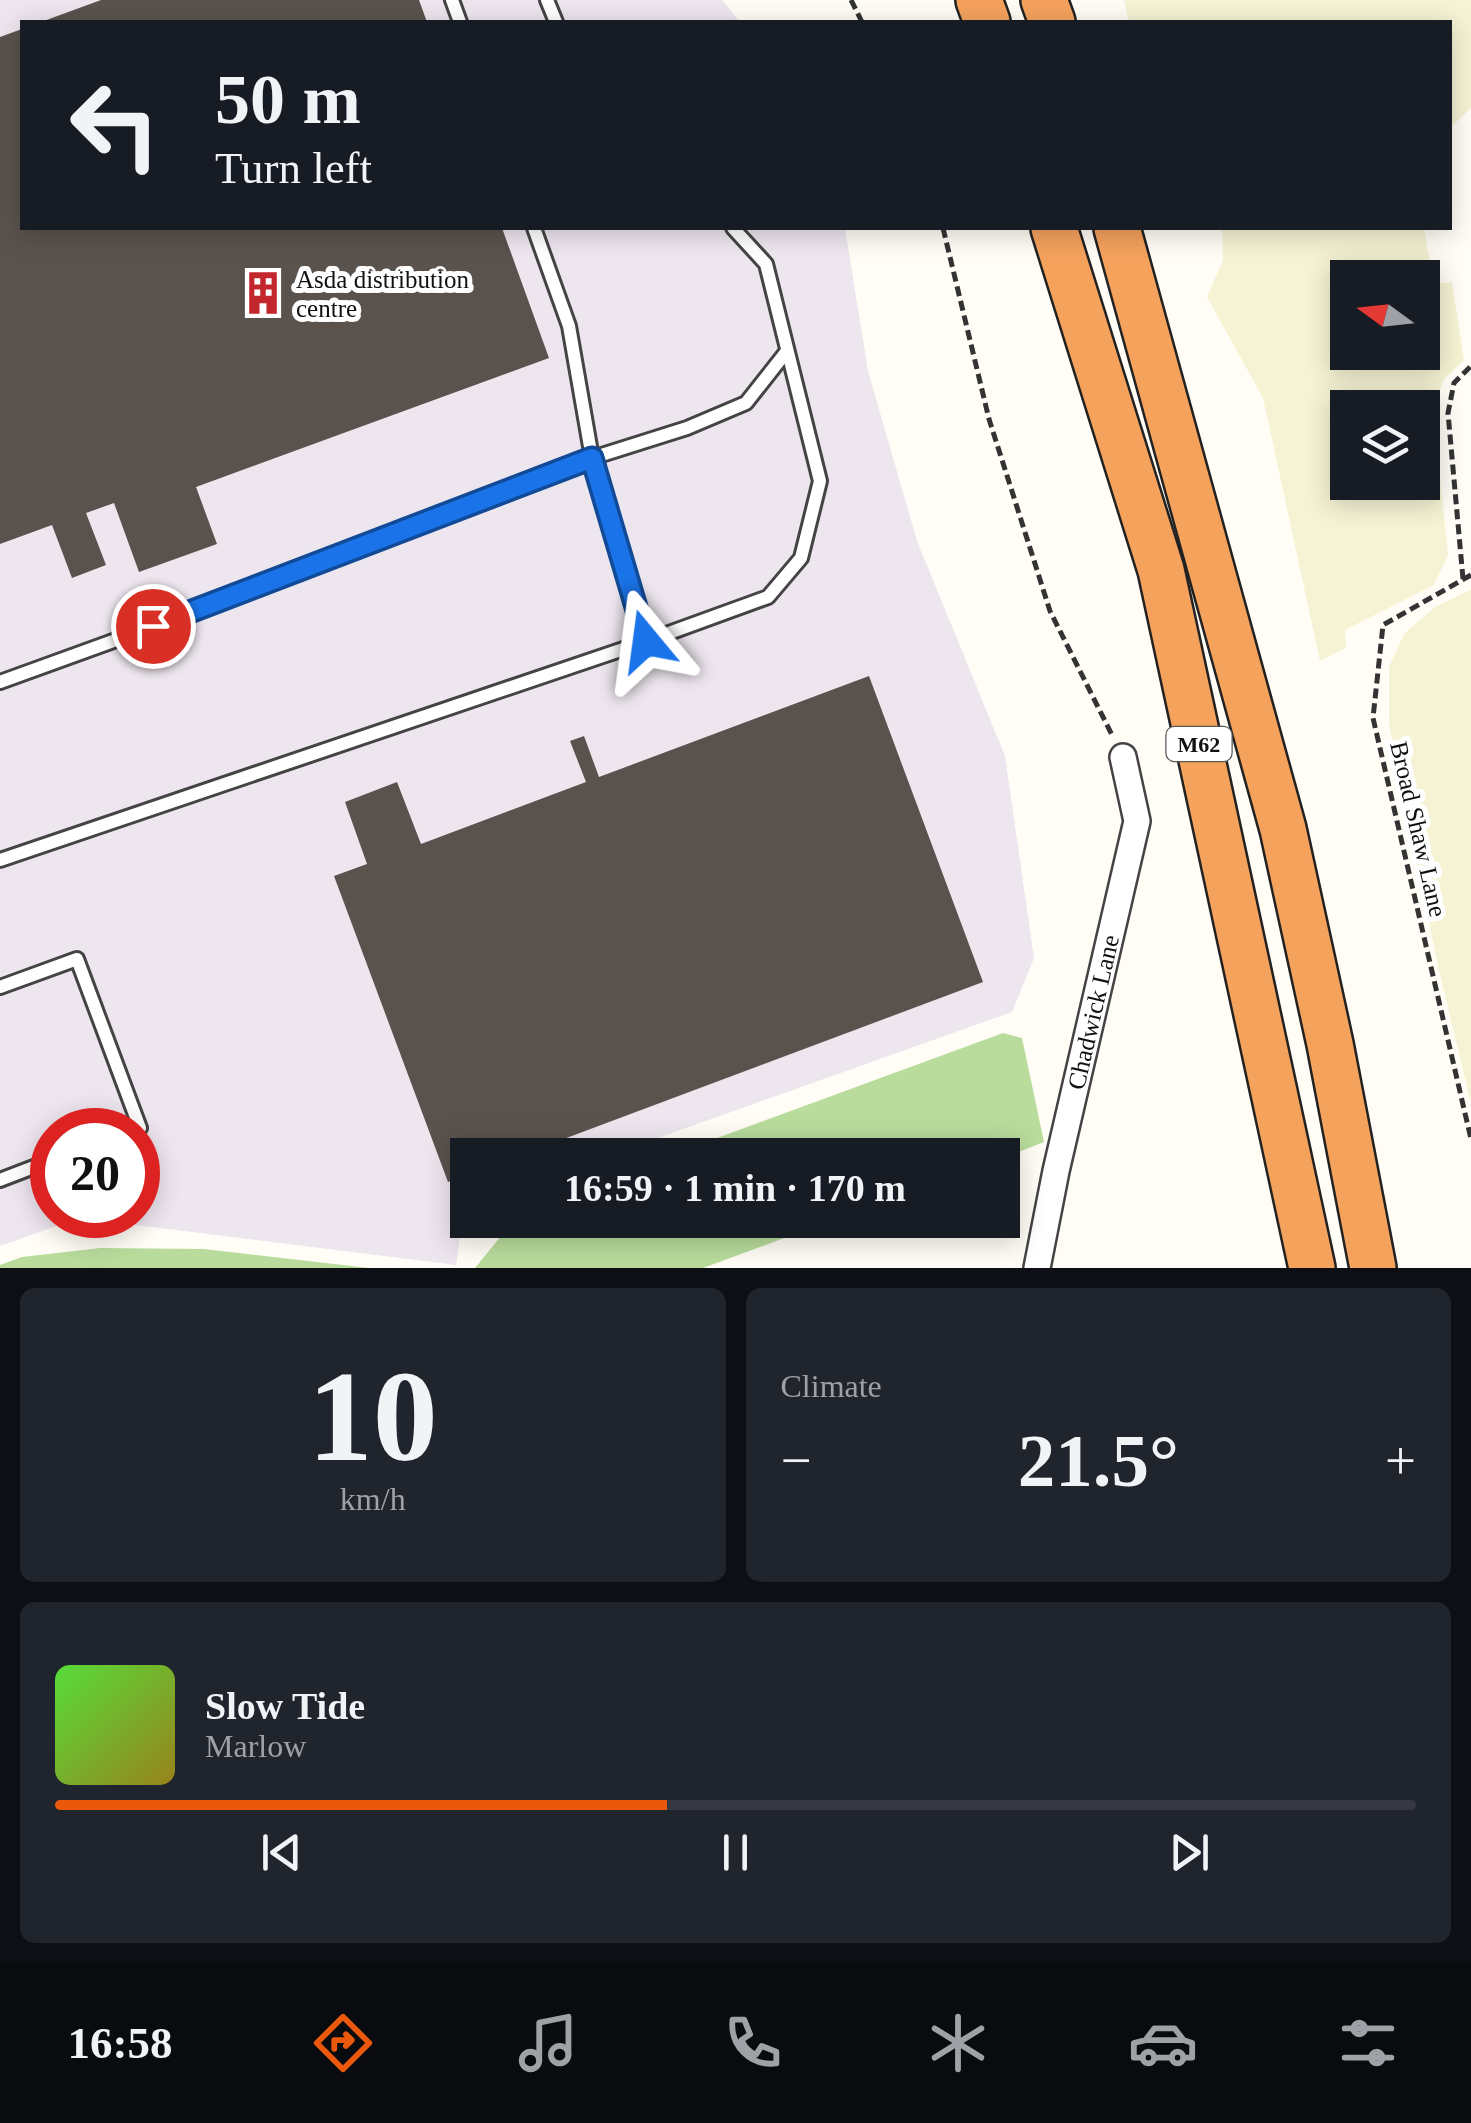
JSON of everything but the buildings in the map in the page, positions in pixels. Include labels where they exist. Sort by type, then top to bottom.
[{"type":"highway","name":"M62","points":[[1055,230],[1161,570],[1312,1268]]},
{"type":"highway","name":"M62","points":[[1118,230],[1282,829],[1330,1044],[1372,1268]]},
{"type":"street","name":"Chadwick Lane","points":[[1037,1268],[1137,821],[1123,757]]},
{"type":"lane","points":[[535,230],[570,326],[592,458],[646,641]]},
{"type":"lane","points":[[0,860],[768,597],[801,558],[820,481],[766,264],[735,230]]},
{"type":"lane","points":[[0,682],[592,458],[687,428],[746,403],[786,350]]},
{"type":"lane","points":[[0,987],[77,959],[133,1108]]},
{"type":"lane","points":[[0,1180],[30,1168]]},
{"type":"path","points":[[944,230],[989,419],[1050,610],[1123,757]]},
{"type":"path","points":[[1463,579],[1448,413],[1454,384],[1471,366]]},
{"type":"path","name":"Broad Shaw Lane","points":[[1471,575],[1383,625],[1372,718],[1471,1139]]},
{"type":"shaded area","points":[[0,0],[722,0],[738,20],[20,20],[20,230],[845,230],[868,371],[917,541],[1005,756],[1034,958],[1012,1012],[658,1138],[450,1138],[450,1238],[460,1238],[456,1265],[160,1228],[160,1108],[30,1108],[30,1235],[0,1246]]},
{"type":"shaded area","points":[[1124,0],[1471,0],[1471,108],[1452,126],[1452,20],[1129,20]]},
{"type":"shaded area","points":[[1222,230],[1424,230],[1430,260],[1330,260],[1330,370],[1440,370],[1440,283],[1452,282],[1464,360],[1444,379],[1440,390],[1330,390],[1330,500],[1440,500],[1440,477],[1448,555],[1434,585],[1345,630],[1346,648],[1320,661],[1263,398],[1207,297],[1223,260]]},
{"type":"shaded area","points":[[1471,590],[1471,1103],[1439,971],[1389,725],[1389,667],[1404,634],[1435,607]]},
{"type":"green space","points":[[1003,1033],[1022,1038],[1044,1142],[1020,1151],[1020,1138],[717,1138]]},
{"type":"green space","points":[[499,1238],[784,1238],[703,1268],[475,1268]]},
{"type":"green space","points":[[100,1248],[204,1249],[369,1268],[0,1268],[22,1257]]},
{"type":"place","name":"Asda distribution centre","points":[[263,293]]},
{"type":"route","points":[[153,626],[592,458],[646,641]]}]
